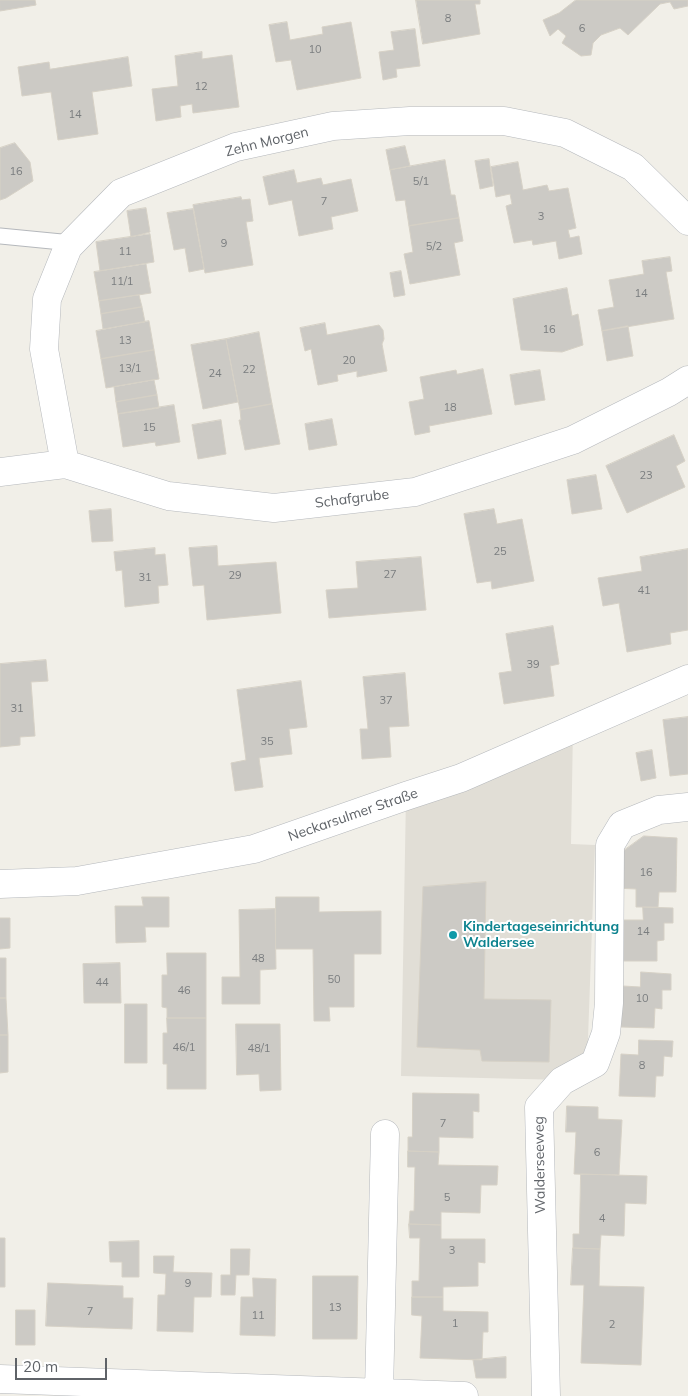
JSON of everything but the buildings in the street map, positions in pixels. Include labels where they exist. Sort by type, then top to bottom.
[{"type":"street","name":"Zehn Morgen","points":[[65,464],[44,349],[47,299],[68,247],[121,194],[236,147],[333,126],[410,121],[504,121],[565,133],[633,168],[688,221]]},
{"type":"street","name":"Schafgrube","points":[[0,472],[65,464],[168,496],[274,508],[415,492],[573,440],[669,392],[688,380]]},
{"type":"street","name":"Neckarsulmer Straße","points":[[0,884],[78,881],[254,849],[460,778],[688,679]]},
{"type":"street","name":"Walderseeweg","points":[[546,1396],[539,1107],[562,1081],[595,1063],[606,1033],[609,1003],[610,846],[622,825],[659,810],[688,807]]},
{"type":"street","points":[[379,1392],[385,1134]]},
{"type":"street","points":[[0,1379],[104,1389],[379,1392],[464,1396]]},
{"type":"lane","points":[[0,236],[72,243]]},
{"type":"shaded area","points":[[573,729],[571,844],[595,845],[587,1066],[565,1080],[401,1076],[406,796]]},
{"type":"place","name":"Kindertageseinrichtung Waldersee","points":[[453,935]]}]
